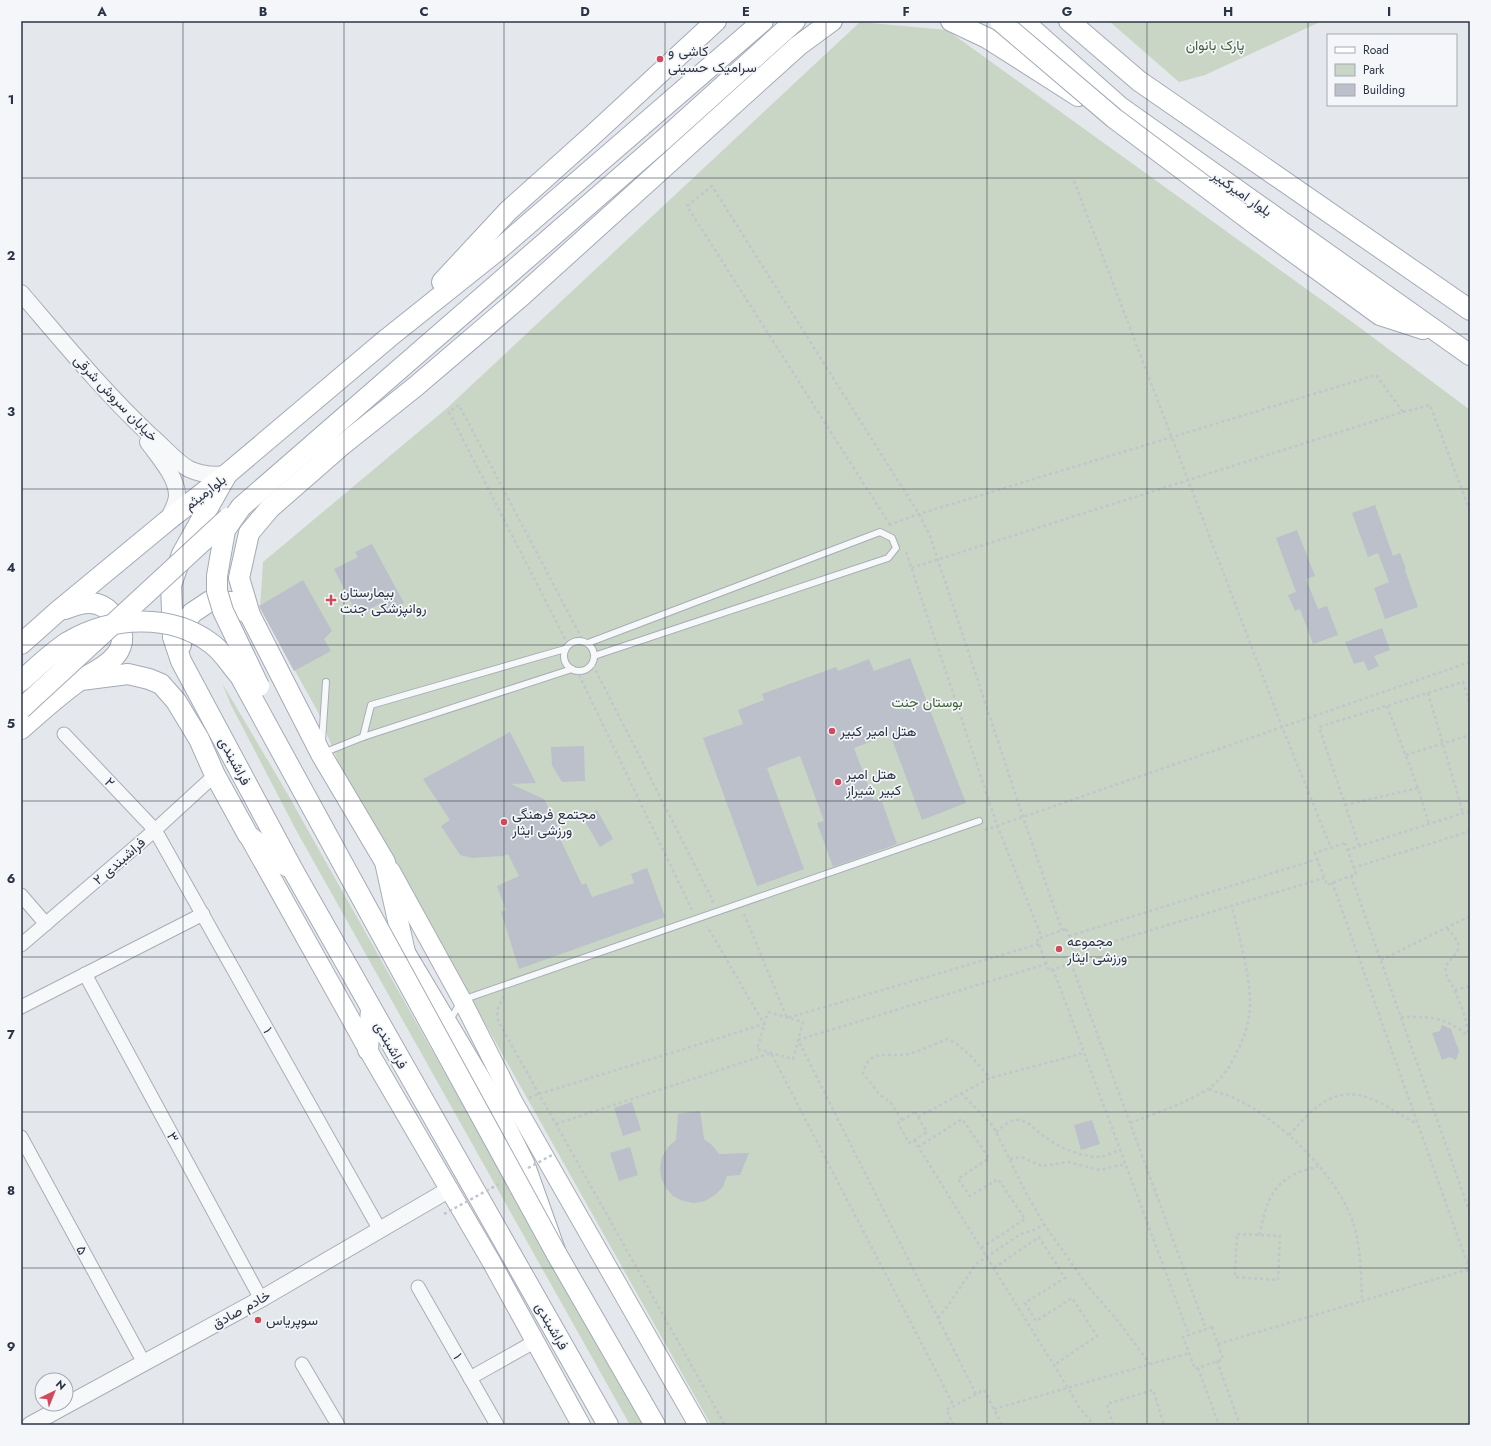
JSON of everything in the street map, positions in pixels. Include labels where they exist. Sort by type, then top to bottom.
[{"type":"main road","points":[[388,338],[508,211],[716,21]]},
{"type":"main road","points":[[388,338],[497,251],[763,21]]},
{"type":"main road","points":[[21,709],[241,507],[482,298],[736,75],[795,21]]},
{"type":"main road","points":[[736,75],[813,24],[824,21]]},
{"type":"main road","points":[[698,1425],[514,1103],[462,1000],[386,862],[321,754],[250,616],[239,578],[249,533],[270,508],[341,446],[517,300],[798,46],[832,21]]},
{"type":"main road","points":[[951,21],[987,38],[1114,118]]},
{"type":"main road","points":[[981,21],[993,26],[1109,98]]},
{"type":"main road","points":[[1000,21],[1114,118],[1259,228],[1380,315],[1425,330],[1438,332]]},
{"type":"main road","name":"بلوار امیرکبیر","points":[[1022,21],[1109,98],[1470,355]]},
{"type":"main road","points":[[1069,21],[1139,81],[1470,310]]},
{"type":"main road","name":"بلوارمیثم","points":[[21,644],[57,612],[167,521],[227,474],[388,338]]},
{"type":"main road","name":"فراشبندی","points":[[227,474],[182,554],[171,586],[173,637],[181,661],[294,872],[608,1425]]},
{"type":"main road","points":[[241,507],[225,530],[220,549],[217,591],[223,611],[252,672],[390,924],[406,957],[448,1023],[491,1096],[524,1163],[556,1253]]},
{"type":"main road","points":[[181,661],[181,630],[192,613],[210,601],[231,602],[250,616]]},
{"type":"main road","points":[[21,729],[54,700],[81,680],[108,663],[116,655],[122,643],[122,631],[116,619],[107,610],[97,604],[80,603],[57,612]]},
{"type":"main road","points":[[21,681],[68,642],[94,629],[125,623],[138,621],[158,622],[178,626],[193,632],[213,644],[240,676],[556,1253],[655,1425]]},
{"type":"main road","points":[[81,680],[128,674],[149,679],[161,684],[176,701],[199,739],[215,775],[248,834],[294,872]]},
{"type":"main road","name":"فراشبندی","points":[[248,834],[368,1050],[450,1190],[581,1425]]},
{"type":"main road","points":[[386,862],[406,957]]},
{"type":"main road","points":[[368,1050],[371,1009]]},
{"type":"street","name":"خیابان سروش شرقی","points":[[21,293],[127,414],[188,468],[203,475],[215,476],[227,474]]},
{"type":"street","points":[[127,414],[163,463],[174,481],[177,494],[174,508],[167,521]]},
{"type":"street","name":"۲","points":[[64,734],[155,830]]},
{"type":"street","name":"۲ فراشبندی","points":[[21,945],[155,830],[215,775]]},
{"type":"street","name":"۱","points":[[155,830],[380,1230]]},
{"type":"street","points":[[21,895],[46,924]]},
{"type":"street","points":[[21,1007],[203,914]]},
{"type":"street","name":"۳","points":[[85,974],[261,1299]]},
{"type":"street","name":"۵","points":[[21,1137],[144,1363]]},
{"type":"street","name":"خادم صادق","points":[[30,1425],[261,1299],[450,1190]]},
{"type":"street","name":"۱","points":[[418,1287],[497,1425]]},
{"type":"street","points":[[470,1378],[534,1342]]},
{"type":"street","points":[[302,1364],[338,1425]]},
{"type":"lane","points":[[585,642],[880,532],[892,538],[896,548],[888,558],[594,656]]},
{"type":"lane","points":[[326,682],[321,754],[363,737],[574,670],[585,670],[592,664],[594,656],[593,649],[585,642],[576,640],[566,647],[371,704],[363,737]]},
{"type":"lane","points":[[566,647],[564,659],[566,664],[574,670]]},
{"type":"lane","points":[[448,1023],[462,1000],[979,821]]},
{"type":"path","points":[[1074,181],[1172,437],[1186,480],[1282,728],[1331,848]]},
{"type":"path","points":[[889,525],[918,514],[1376,375],[1403,412]]},
{"type":"path","points":[[566,647],[449,412],[459,405],[585,642]]},
{"type":"path","points":[[911,568],[1186,480],[1403,412],[1430,405],[1470,511]]},
{"type":"path","points":[[982,830],[1282,728],[1470,662]]},
{"type":"path","points":[[592,664],[713,901],[708,903]]},
{"type":"path","points":[[574,670],[691,910],[696,908]]},
{"type":"path","points":[[1359,846],[1319,727],[1463,682],[1470,705]]},
{"type":"path","points":[[1428,693],[1463,813]]},
{"type":"path","points":[[1387,706],[1418,788],[1429,824]]},
{"type":"path","points":[[1406,755],[1470,735]]},
{"type":"path","points":[[1345,805],[1418,788]]},
{"type":"path","points":[[1347,850],[1470,811]]},
{"type":"path","points":[[1353,868],[1470,830]]},
{"type":"path","points":[[1345,843],[1356,874],[1327,885],[1315,853],[1331,848],[1345,843]]},
{"type":"path","points":[[1069,936],[1318,859]]},
{"type":"path","points":[[1351,876],[1470,1213]]},
{"type":"path","points":[[1075,953],[1324,878]]},
{"type":"path","points":[[1332,882],[1468,1265],[1466,1270]]},
{"type":"path","points":[[1130,1123],[1176,1105],[1208,1089],[1232,1064],[1246,1032],[1249,1016],[1249,994],[1244,960],[1232,906]]},
{"type":"path","points":[[751,911],[744,914],[787,1018]]},
{"type":"path","points":[[1381,960],[1470,916]]},
{"type":"path","points":[[714,924],[707,926],[764,1024]]},
{"type":"path","points":[[1447,928],[1459,945],[1458,951],[1445,968],[1447,977],[1455,990],[1465,1017],[1469,1037]]},
{"type":"path","points":[[1066,929],[1078,961],[1048,971],[1039,944],[1037,939],[1066,929]]},
{"type":"path","points":[[787,1018],[1039,944]]},
{"type":"path","points":[[1071,963],[1206,1329]]},
{"type":"path","points":[[798,1040],[1046,964]]},
{"type":"path","points":[[1053,969],[1189,1335]]},
{"type":"path","points":[[1455,990],[1470,986]]},
{"type":"path","points":[[510,992],[504,996],[497,1010],[498,1021],[725,1425]]},
{"type":"path","points":[[768,1012],[787,1018],[803,1022],[793,1058],[757,1048],[768,1012]]},
{"type":"path","points":[[1401,1017],[1428,1016],[1460,1029],[1469,1037]]},
{"type":"path","points":[[539,1094],[764,1024]]},
{"type":"path","points":[[902,1120],[891,1103],[880,1095],[862,1073],[864,1067],[870,1059],[877,1055],[907,1054],[947,1039],[953,1041],[967,1053],[990,1078]]},
{"type":"path","points":[[798,1040],[976,1394]]},
{"type":"path","points":[[556,1124],[771,1053]]},
{"type":"path","points":[[771,1053],[954,1406]]},
{"type":"path","points":[[918,1117],[990,1078],[1084,1053]]},
{"type":"path","points":[[1208,1089],[1232,1098],[1282,1129],[1318,1166],[1342,1196],[1354,1226],[1360,1255],[1362,1301]]},
{"type":"path","points":[[961,1093],[996,1132],[1027,1195],[1044,1224],[1086,1284],[1118,1321],[1150,1364]]},
{"type":"path","points":[[1289,1136],[1312,1111],[1328,1100],[1350,1093],[1365,1096],[1418,1124]]},
{"type":"path","points":[[915,1112],[918,1117],[927,1132],[909,1142],[898,1123],[915,1112]]},
{"type":"path","points":[[918,1147],[962,1118],[989,1158],[958,1179],[970,1196],[998,1179],[1025,1219],[981,1248]]},
{"type":"path","points":[[996,1132],[1006,1124],[1015,1120],[1025,1121],[1057,1145],[1079,1154],[1102,1157],[1120,1150]]},
{"type":"path","points":[[914,1140],[1079,1407],[1094,1425]]},
{"type":"path","points":[[1010,1160],[1021,1157],[1042,1166],[1069,1162],[1100,1170],[1125,1164]]},
{"type":"path","points":[[1259,1235],[1271,1194],[1280,1183],[1295,1174],[1318,1166]]},
{"type":"path","points":[[938,1318],[976,1264],[1021,1234],[1044,1224]]},
{"type":"path","points":[[1237,1234],[1259,1235],[1280,1236],[1278,1280],[1235,1277],[1237,1234]]},
{"type":"path","points":[[994,1268],[1039,1237],[1065,1278],[1025,1303],[1036,1321],[1072,1298],[1097,1336],[1054,1365]]},
{"type":"path","points":[[1218,1344],[1466,1270],[1470,1272]]},
{"type":"path","points":[[1212,1327],[1224,1359],[1195,1369],[1183,1338],[1189,1335],[1212,1327]]},
{"type":"path","points":[[994,1409],[1189,1353]]},
{"type":"path","points":[[1217,1361],[1240,1425]]},
{"type":"path","points":[[1198,1368],[1219,1425]]},
{"type":"path","points":[[954,1425],[946,1410],[984,1390],[1002,1425]]},
{"type":"path","points":[[1113,1425],[1107,1404],[1153,1390],[1164,1425]]},
{"type":"path","points":[[940,1425],[952,1422]]},
{"type":"green space","name":"پارک بانوان","points":[[1109,21],[1322,21],[1205,75],[1179,82]]},
{"type":"green space","name":"بوستان جنت","points":[[860,22],[947,30],[1355,324],[1470,410],[1470,1425],[711,1425],[339,764],[318,712],[260,608],[263,562],[446,409]]},
{"type":"green space","points":[[222,683],[287,793],[643,1425],[630,1425],[296,830],[231,705]]},
{"type":"building","points":[[1375,505],[1393,556],[1400,553],[1418,607],[1385,619],[1374,588],[1389,582],[1378,553],[1368,557],[1352,513]]},
{"type":"building","points":[[1297,530],[1315,576],[1306,579],[1318,609],[1327,606],[1338,635],[1313,644],[1300,609],[1295,611],[1288,595],[1296,592],[1276,538]]},
{"type":"building","points":[[372,544],[404,603],[386,613],[381,603],[358,616],[334,569],[358,557],[355,552]]},
{"type":"building","points":[[303,580],[332,631],[324,639],[331,651],[294,671],[259,606]]},
{"type":"building","points":[[1382,628],[1390,650],[1374,656],[1379,666],[1368,671],[1364,661],[1354,664],[1345,642]]},
{"type":"building","name":"هتل امیر کبیر شیراز","points":[[910,658],[966,803],[922,820],[890,734],[854,748],[874,801],[880,796],[897,844],[833,867],[817,823],[824,821],[800,756],[767,768],[804,869],[757,886],[703,738],[743,724],[738,710],[764,700],[762,694],[836,667],[838,671],[869,659],[874,671]]},
{"type":"building","name":"مجتمع فرهنگی ورزشی ایثار","points":[[510,732],[536,783],[511,784],[544,799],[558,827],[555,828],[582,885],[586,883],[592,897],[634,883],[631,874],[647,868],[665,917],[519,969],[501,912],[506,910],[497,886],[519,876],[508,854],[502,856],[472,858],[460,855],[441,826],[450,820],[423,779]]},
{"type":"building","points":[[584,746],[585,781],[562,782],[552,765],[551,747]]},
{"type":"building","points":[[597,810],[613,839],[600,847],[583,818]]},
{"type":"building","points":[[1442,1025],[1451,1029],[1459,1051],[1456,1060],[1450,1057],[1442,1060],[1432,1033],[1440,1031]]},
{"type":"building","points":[[632,1102],[641,1130],[623,1136],[614,1108]]},
{"type":"building","points":[[700,1111],[704,1139],[713,1146],[719,1154],[749,1153],[740,1175],[727,1176],[723,1187],[715,1195],[705,1201],[694,1203],[683,1201],[673,1196],[666,1188],[661,1178],[660,1167],[662,1157],[668,1147],[676,1140],[678,1114]]},
{"type":"building","points":[[1092,1120],[1100,1144],[1081,1150],[1074,1125]]},
{"type":"building","points":[[630,1147],[638,1175],[619,1181],[610,1153]]},
{"type":"place","name":"کاشی و سرامیک حسینی","points":[[660,59]]},
{"type":"place","name":"بیمارستان روانپزشکی جنت","points":[[331,600]]},
{"type":"place","name":"هتل امیر کبیر","points":[[832,731]]},
{"type":"place","name":"هتل امیر کبیر شیراز","points":[[838,782]]},
{"type":"place","name":"مجتمع فرهنگی ورزشی ایثار","points":[[504,822]]},
{"type":"place","name":"مجموعه ورزشی ایثار","points":[[1059,949]]},
{"type":"place","name":"سوپریاس","points":[[258,1320]]}]
